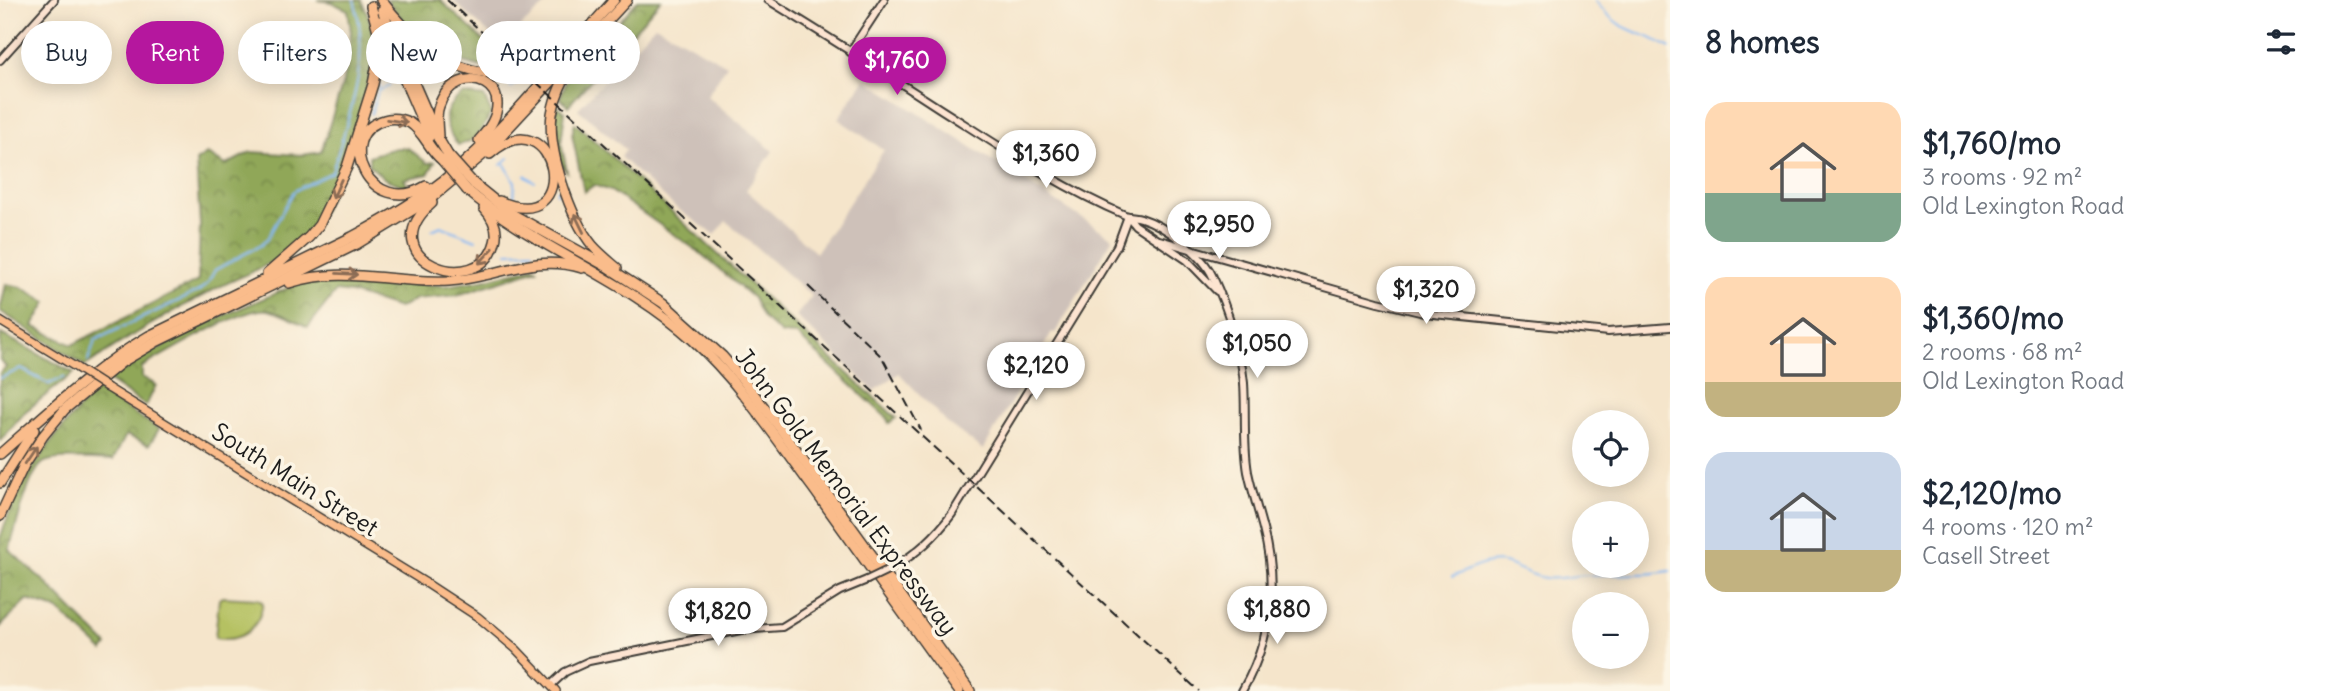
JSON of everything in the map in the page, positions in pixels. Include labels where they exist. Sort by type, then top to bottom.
[{"type":"highway","points":[[374,1],[442,58],[473,71],[498,73],[518,71],[550,56],[614,0]]},
{"type":"highway","points":[[473,159],[614,0]]},
{"type":"highway","points":[[608,21],[627,0]]},
{"type":"highway","points":[[257,282],[314,231],[347,167],[373,84],[379,54],[374,1]]},
{"type":"highway","name":"John Gold Memorial Expressway","points":[[374,1],[389,21],[445,157]]},
{"type":"highway","name":"John Gold Memorial Expressway","points":[[374,1],[415,108],[445,157],[475,191],[512,222],[648,304],[692,340],[744,395],[959,691]]},
{"type":"highway","points":[[438,138],[438,109],[447,91],[464,80],[486,84],[496,96],[498,112],[492,125],[473,147],[473,159]]},
{"type":"highway","points":[[0,516],[24,465],[43,436],[65,410],[122,362],[156,342],[357,244],[410,213],[473,159],[547,84]]},
{"type":"highway","points":[[562,84],[555,100],[551,130],[558,166],[580,226],[593,246],[663,303]]},
{"type":"highway","points":[[445,157],[417,128],[397,118],[382,120],[373,125],[359,149],[364,173],[372,183],[386,192],[408,194],[431,183],[445,184]]},
{"type":"highway","points":[[473,159],[510,141],[524,139],[542,148],[554,174],[549,195],[541,203],[532,206],[509,205],[475,191]]},
{"type":"highway","points":[[0,454],[74,388],[121,352],[384,220],[445,184]]},
{"type":"highway","points":[[445,184],[445,194],[418,218],[414,230],[416,251],[432,267],[468,269],[490,254],[496,239],[496,229],[475,191]]},
{"type":"highway","name":"John Gold Memorial Expressway","points":[[475,191],[606,266],[663,303],[701,335],[743,380],[970,691]]},
{"type":"highway","points":[[235,303],[298,279],[323,274],[450,281],[527,264],[553,262],[581,267],[619,285]]},
{"type":"highway","points":[[0,483],[29,436],[56,405]]},
{"type":"main road","name":"South Main Street","points":[[0,321],[478,617],[516,649],[553,688]]},
{"type":"street","points":[[0,60],[54,0]]},
{"type":"street","points":[[768,0],[1009,153],[1128,216],[1140,218],[1166,231],[1209,269],[1238,350],[1244,381],[1248,471],[1263,531],[1272,590],[1268,631],[1242,691]]},
{"type":"street","points":[[850,52],[884,0]]},
{"type":"street","points":[[1128,216],[1135,225],[1187,260],[1218,292]]},
{"type":"street","points":[[553,688],[565,672],[589,661],[741,630],[782,627],[840,591],[912,557],[931,541],[957,507],[1117,246],[1128,216]]},
{"type":"street","points":[[1159,240],[1424,313],[1608,332],[1670,327]]},
{"type":"shaded area","points":[[452,0],[551,0],[527,21],[476,22]]},
{"type":"shaded area","points":[[655,25],[727,65],[707,96],[773,151],[746,190],[816,253],[884,150],[838,119],[865,79],[1113,238],[1055,333],[1052,332],[983,450],[947,423],[899,373],[874,391],[796,316],[812,296],[726,221],[715,235],[675,207],[620,157],[626,150],[578,109],[601,84],[640,84],[640,41]]},
{"type":"green space","points":[[317,0],[361,0],[368,14],[368,84],[338,177],[324,207],[296,244],[265,266],[168,315],[85,366],[0,311],[6,284],[21,287],[47,302],[33,326],[72,345],[198,281],[200,225],[196,161],[207,154],[226,165],[251,152],[302,155],[321,152],[342,84],[352,84],[352,21],[350,21],[348,10],[331,2]]},
{"type":"green space","points":[[387,0],[440,0],[476,33],[476,65],[462,61],[462,21],[404,21]]},
{"type":"green space","points":[[638,0],[661,0],[640,24],[640,21],[620,21]]},
{"type":"green space","points":[[565,84],[587,84],[568,106],[560,98]]},
{"type":"green space","points":[[463,94],[484,97],[491,112],[479,133],[464,144],[458,145],[449,131],[446,118],[450,105]]},
{"type":"green space","points":[[556,105],[565,112],[561,142],[567,172],[557,151]]},
{"type":"green space","points":[[575,123],[896,418],[889,423],[886,417],[797,335],[782,334],[763,318],[753,298],[699,252],[611,191],[594,185],[584,192],[572,134]]},
{"type":"green space","points":[[396,148],[408,148],[427,163],[435,162],[428,174],[404,179],[409,188],[385,179],[369,165],[369,156]]},
{"type":"green space","points":[[534,267],[537,269],[458,295],[416,299],[399,308],[336,291],[308,327],[267,310],[241,315],[204,332],[142,367],[142,377],[156,385],[146,406],[108,380],[143,357],[216,319],[306,280],[329,278],[445,286]]},
{"type":"green space","points":[[1,334],[74,373],[26,411],[0,441],[0,373],[6,367],[0,360]]},
{"type":"green space","points":[[97,390],[159,429],[149,445],[126,435],[113,460],[66,459],[43,463],[37,469],[27,491],[9,550],[44,581],[107,645],[103,651],[57,609],[27,600],[0,627],[0,539],[8,517],[39,458],[66,423]]},
{"type":"green space","points":[[219,599],[258,599],[263,603],[253,627],[241,636],[215,638]]},
{"type":"waterway","points":[[88,361],[95,340],[199,291],[208,283],[215,270],[261,245],[294,191],[332,172],[351,109],[359,65],[361,44],[354,0]]},
{"type":"waterway","points":[[1595,0],[1621,25],[1670,48]]},
{"type":"waterway","points":[[510,88],[517,84]]},
{"type":"waterway","points":[[371,114],[380,85]]},
{"type":"waterway","points":[[378,91],[390,86]]},
{"type":"waterway","points":[[501,165],[509,158]]},
{"type":"waterway","points":[[504,163],[515,182],[514,198]]},
{"type":"waterway","points":[[525,175],[535,182]]},
{"type":"waterway","points":[[557,189],[557,194]]},
{"type":"waterway","points":[[432,230],[441,226],[476,240]]},
{"type":"waterway","points":[[508,252],[533,251]]},
{"type":"waterway","points":[[0,378],[21,369],[49,384],[65,377]]},
{"type":"waterway","points":[[1452,577],[1478,566],[1498,562],[1545,578],[1670,571]]},
{"type":"railway","points":[[447,0],[1199,691]]},
{"type":"railway","points":[[808,286],[882,357],[921,430]]}]
